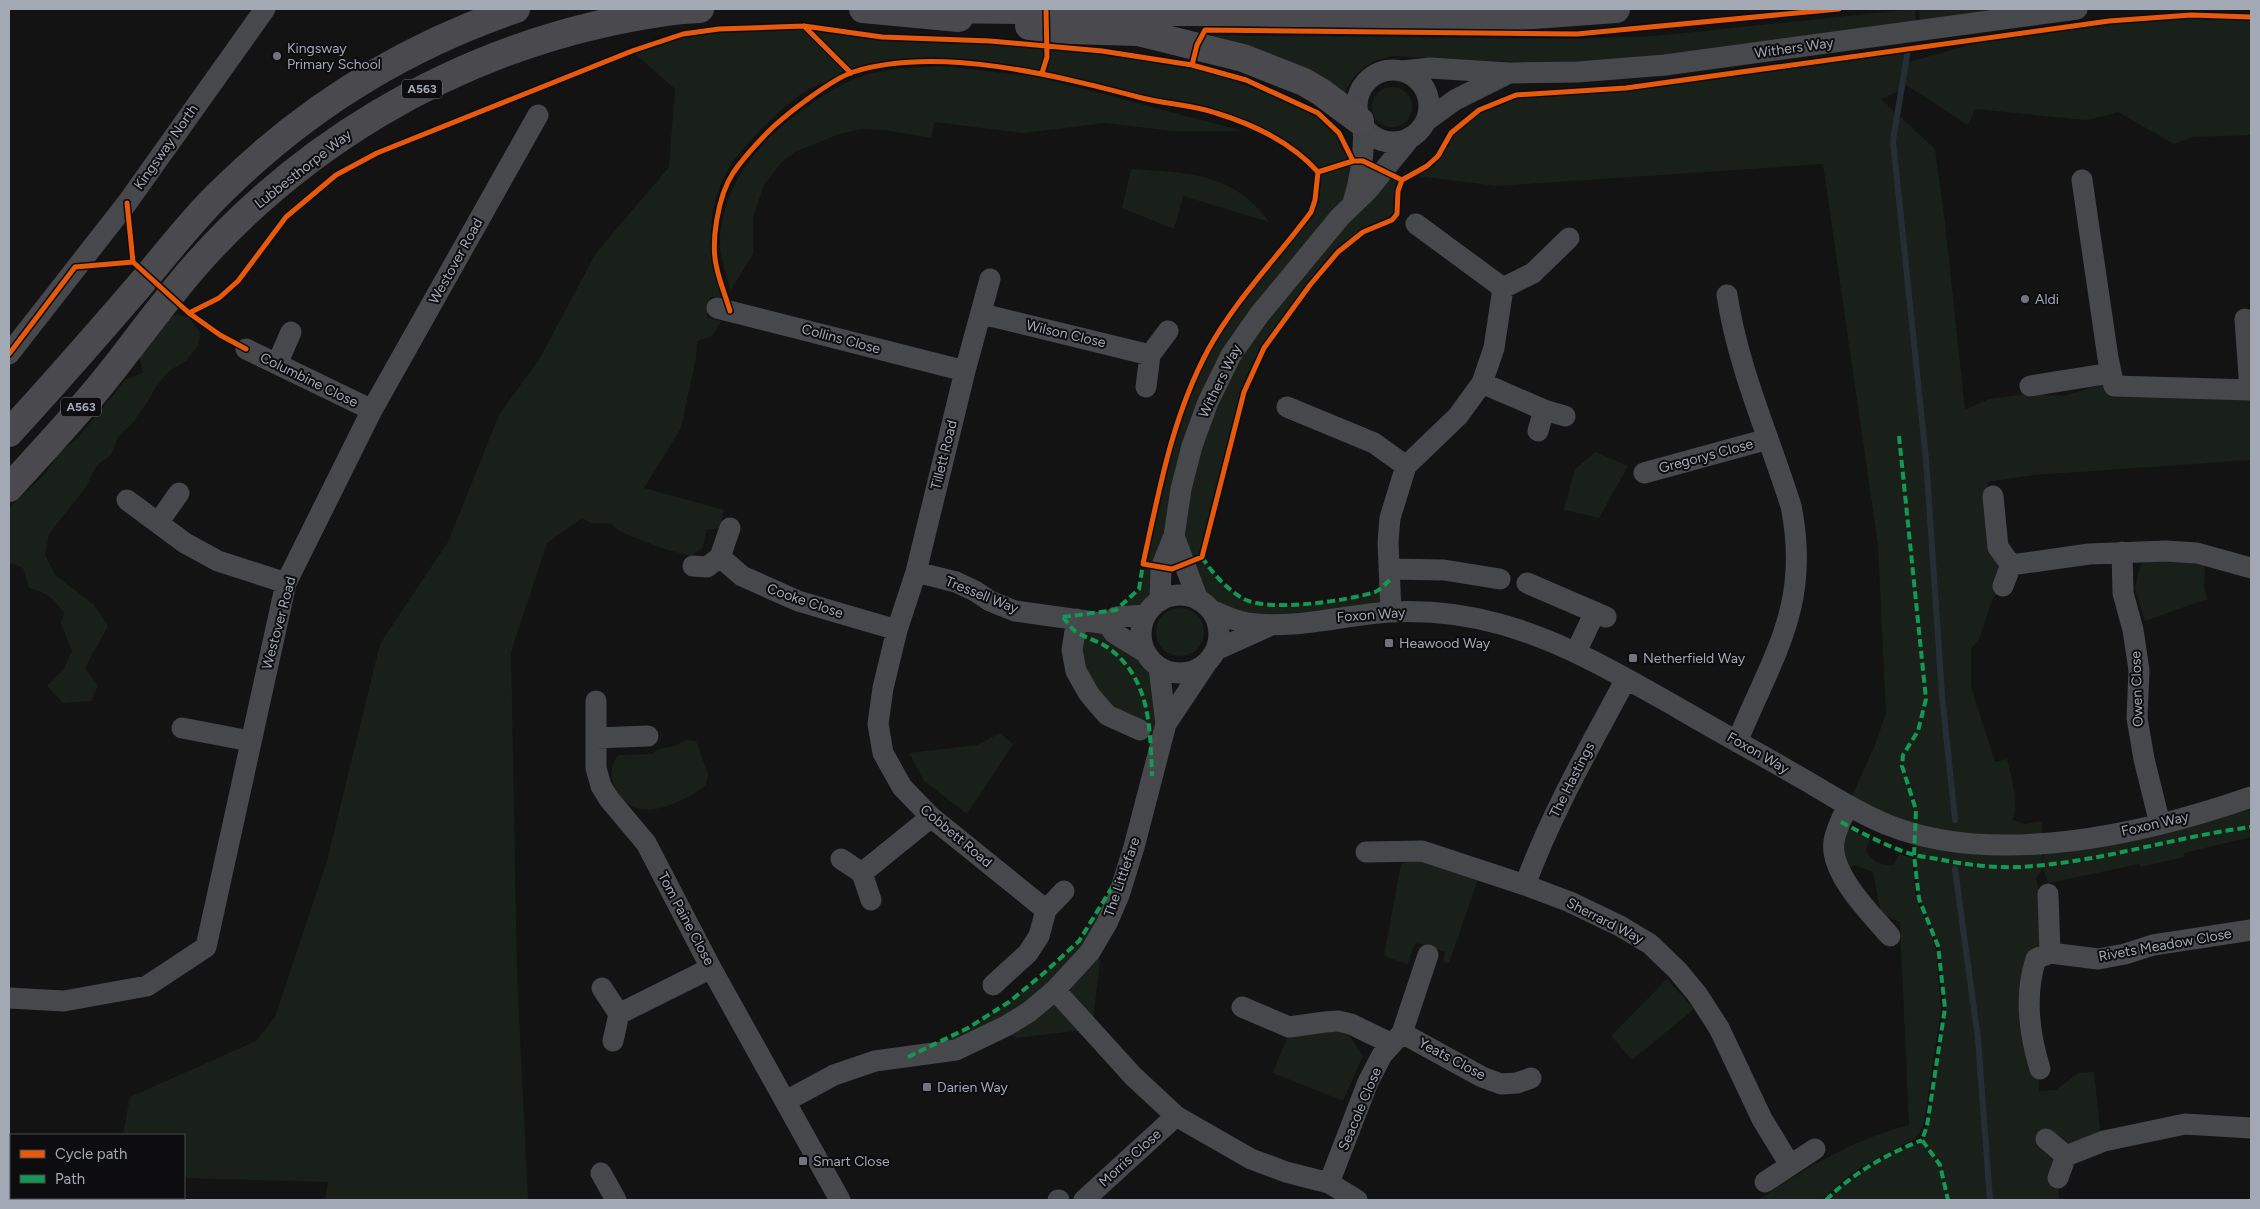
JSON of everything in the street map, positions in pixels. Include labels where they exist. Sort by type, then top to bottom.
[{"type":"highway","name":"A563","points":[[9,433],[224,188],[277,141],[323,106],[373,73],[451,34],[516,9]]},
{"type":"highway","name":"Lubbesthorpe Way","points":[[9,488],[99,387],[194,267],[264,197],[332,143],[380,112],[421,89],[514,49],[541,40],[626,19],[700,9]]},
{"type":"highway","points":[[863,9],[1069,30],[1138,32],[1197,45],[1243,58],[1304,82],[1321,92],[1361,124]]},
{"type":"highway","points":[[941,9],[1520,16],[1616,9]]},
{"type":"street","name":"Kingsway North","points":[[11,346],[126,203],[265,9]]},
{"type":"street","name":"Withers Way","points":[[1404,72],[1430,68],[1510,73],[1578,72],[1665,65],[2077,9]]},
{"type":"street","points":[[1386,71],[1404,72],[1414,76],[1423,86],[1428,98],[1426,121],[1419,131],[1410,138],[1400,142],[1388,142],[1378,139],[1361,124],[1357,102],[1360,91],[1366,82],[1375,75],[1386,71]]},
{"type":"street","name":"Withers Way","points":[[1426,121],[1455,100],[1510,73]]},
{"type":"street","name":"Westover Road","points":[[9,998],[64,1001],[147,986],[206,947],[286,583],[372,410],[538,115]]},
{"type":"street","name":"Withers Way","points":[[1353,203],[1363,161],[1361,124]]},
{"type":"street","name":"Withers Way","points":[[1153,608],[1161,568],[1174,536],[1181,489],[1192,446],[1208,402],[1231,355],[1259,315],[1353,203],[1368,190],[1410,138]]},
{"type":"street","points":[[2082,180],[2112,380]]},
{"type":"street","points":[[1416,224],[1503,288]]},
{"type":"street","points":[[1503,288],[1533,273],[1569,238]]},
{"type":"street","name":"Tillett Road","points":[[897,630],[916,572],[964,372],[982,314],[990,279]]},
{"type":"street","points":[[1391,612],[1389,569],[1390,518],[1406,466],[1458,416],[1482,382],[1494,348],[1503,288]]},
{"type":"street","points":[[1727,295],[1730,317],[1744,372],[1791,506],[1796,530],[1796,584],[1789,620],[1780,647],[1737,742]]},
{"type":"street","name":"Collins Close","points":[[717,308],[964,372]]},
{"type":"street","name":"Wilson Close","points":[[982,314],[1150,354]]},
{"type":"street","points":[[2030,386],[2112,380],[2251,390],[2244,319]]},
{"type":"street","points":[[1146,387],[1150,354],[1168,331]]},
{"type":"street","points":[[277,364],[291,332]]},
{"type":"street","name":"Columbine Close","points":[[246,349],[372,410]]},
{"type":"street","points":[[1482,382],[1544,410],[1565,416]]},
{"type":"street","points":[[1288,407],[1374,443],[1406,466]]},
{"type":"street","points":[[1538,432],[1544,410]]},
{"type":"street","name":"Gregorys Close","points":[[1644,473],[1768,439]]},
{"type":"street","points":[[158,523],[179,492]]},
{"type":"street","points":[[1993,496],[1998,547],[2011,565]]},
{"type":"street","points":[[127,500],[185,543],[218,561],[286,583]]},
{"type":"street","points":[[693,566],[707,567],[720,557],[730,528]]},
{"type":"street","name":"Withers Way","points":[[1174,536],[1204,605]]},
{"type":"street","points":[[2011,565],[2089,554],[2166,550],[2197,552],[2251,568]]},
{"type":"street","name":"Owen Close","points":[[2122,552],[2124,593],[2133,630],[2139,670],[2137,718],[2144,759],[2160,824]]},
{"type":"street","name":"Cooke Close","points":[[720,557],[742,576],[798,601],[897,630]]},
{"type":"street","points":[[2003,586],[2011,565]]},
{"type":"street","points":[[1389,569],[1444,570],[1500,579]]},
{"type":"street","name":"Tressell Way","points":[[916,572],[956,582],[990,601],[1015,611],[1108,624],[1116,617],[1153,608]]},
{"type":"street","points":[[1527,583],[1600,615],[1576,652]]},
{"type":"street","points":[[1108,624],[1114,633],[1145,652],[1159,668],[1175,673],[1199,669],[1211,657],[1218,629],[1204,605],[1185,596],[1172,596],[1153,608],[1142,627],[1141,640],[1145,652]]},
{"type":"street","name":"Foxon Way","points":[[1204,605],[1246,623],[1271,625],[1391,612],[1438,612],[1470,616],[1542,637],[1626,678],[1848,805],[1886,824],[1938,841],[2041,844],[2093,838],[2160,824],[2251,798]]},
{"type":"street","points":[[1077,619],[1072,650],[1076,671],[1089,694],[1107,715],[1140,730]]},
{"type":"street","name":"Foxon Way","points":[[1211,657],[1271,625]]},
{"type":"street","name":"Cobbett Road","points":[[897,630],[883,688],[878,724],[883,753],[902,786],[931,817],[1046,910]]},
{"type":"street","name":"The Littlefare","points":[[786,1101],[834,1075],[861,1066],[875,1062],[956,1050],[1006,1026],[1029,1012],[1056,990],[1090,952],[1107,923],[1119,895],[1166,724],[1211,657]]},
{"type":"street","name":"The Littlefare","points":[[1159,668],[1166,724]]},
{"type":"street","name":"The Hastings","points":[[1525,885],[1543,837],[1626,678]]},
{"type":"street","name":"Tom Paine Close","points":[[596,701],[596,768],[601,786],[609,799],[646,843],[712,968],[840,1200]]},
{"type":"street","points":[[182,728],[250,741]]},
{"type":"street","points":[[596,738],[648,736]]},
{"type":"street","points":[[1848,805],[1834,841],[1834,854],[1844,879],[1859,900],[1890,936]]},
{"type":"street","points":[[862,873],[931,817]]},
{"type":"street","name":"Sherrard Way","points":[[1366,852],[1422,851],[1570,902],[1620,926],[1650,944],[1677,970],[1697,994],[1719,1028],[1762,1119],[1790,1166]]},
{"type":"street","points":[[841,859],[862,873],[871,900]]},
{"type":"street","points":[[993,985],[1028,953],[1039,936],[1046,910],[1064,891]]},
{"type":"street","points":[[2040,1069],[2034,1049],[2029,1002],[2029,978],[2038,958],[2048,926],[2048,894]]},
{"type":"street","name":"Rivets Meadow Close","points":[[2038,958],[2098,959],[2125,954],[2153,945],[2251,930]]},
{"type":"street","name":"Seacole Close","points":[[1329,1183],[1368,1082],[1382,1055],[1397,1038],[1428,954]]},
{"type":"street","points":[[619,1014],[712,968]]},
{"type":"street","points":[[602,988],[619,1014],[613,1041]]},
{"type":"street","points":[[1056,990],[1133,1076],[1176,1116],[1251,1159],[1286,1172],[1329,1183],[1357,1200]]},
{"type":"street","name":"Yeats Close","points":[[1242,1007],[1289,1027],[1331,1021],[1350,1024],[1397,1038],[1482,1077],[1502,1084],[1517,1083],[1531,1078]]},
{"type":"street","name":"Morris Close","points":[[1084,1200],[1176,1116]]},
{"type":"street","points":[[2058,1178],[2066,1156],[2104,1141],[2185,1124],[2251,1128]]},
{"type":"street","points":[[2046,1139],[2066,1156]]},
{"type":"street","points":[[1765,1182],[1815,1150]]},
{"type":"street","points":[[601,1173],[614,1200]]},
{"type":"shaded area","points":[[1915,9],[1916,24],[1576,65],[1392,56],[1375,61],[1355,75],[1343,98],[1203,40],[1213,35],[1572,39],[1655,36]]},
{"type":"shaded area","points":[[1919,9],[2077,9],[1921,30]]},
{"type":"shaded area","points":[[2191,15],[2251,18],[2251,135],[2193,137],[2174,144],[2118,112],[2086,120],[1975,109],[1968,125],[1903,83],[1901,90],[1881,99],[1935,149],[1965,410],[1989,399],[2028,394],[2063,396],[2110,382],[2251,391],[2251,460],[2034,475],[1987,482],[1992,536],[1998,547],[2003,586],[1992,600],[1979,639],[1971,648],[1971,687],[1995,762],[2007,759],[2015,797],[2013,820],[2025,824],[2042,821],[2042,863],[2044,855],[2217,819],[2247,809],[2251,810],[2251,837],[2184,853],[2184,857],[2141,867],[2139,864],[2049,883],[2043,868],[2036,879],[2048,926],[2036,959],[2031,1058],[2039,1082],[2039,1091],[2056,1090],[2078,1073],[2094,1072],[2100,1129],[2104,1141],[2066,1156],[2058,1178],[2059,1200],[1826,1200],[1847,1181],[1871,1165],[1896,1151],[1922,1140],[1927,1126],[1945,1008],[1938,946],[1919,899],[1914,855],[1915,834],[1848,805],[1875,745],[1886,713],[1878,545],[1823,164],[1497,186],[1409,175],[1428,166],[1438,156],[1451,133],[1479,110],[1516,95],[1626,88],[1908,49],[1906,63],[2004,35],[2109,21]]},
{"type":"shaded area","points":[[804,26],[882,37],[990,41],[1102,51],[1192,65],[1318,113],[1339,133],[1360,180],[1385,170],[1402,180],[1398,191],[1397,214],[1392,220],[1363,232],[1342,249],[1287,315],[1264,348],[1244,392],[1203,557],[1210,569],[1230,590],[1242,598],[1268,604],[1305,604],[1342,600],[1373,592],[1390,580],[1391,612],[1271,625],[1211,610],[1175,536],[1160,601],[1146,615],[1116,617],[1128,640],[1159,668],[1152,776],[1149,723],[1143,725],[1107,715],[1072,650],[1097,613],[1116,610],[1139,589],[1157,499],[1179,414],[1208,349],[1222,327],[1311,212],[1315,200],[1318,172],[1306,158],[1292,148],[1271,136],[1223,115],[1155,101],[1071,80],[990,65],[950,62],[910,63],[872,68],[834,79],[812,88],[785,106],[750,141],[736,158],[725,176],[717,195],[712,215],[712,256],[716,277],[723,297],[710,297],[707,318],[721,321],[712,336],[697,341],[696,358],[681,428],[644,488],[724,510],[720,528],[706,530],[703,547],[691,556],[661,548],[619,531],[610,523],[591,523],[582,518],[547,543],[511,652],[517,975],[528,1200],[325,1200],[328,1182],[185,1178],[185,1134],[123,1134],[130,1097],[256,1041],[275,1017],[327,861],[380,644],[448,542],[499,415],[540,358],[596,253],[669,167],[675,89],[632,51],[683,34],[719,29]]},
{"type":"shaded area","points":[[943,66],[1038,77],[1243,131],[1173,131],[1105,123],[1023,133],[935,122],[931,138],[886,130],[861,129],[839,134],[795,152],[781,163],[764,185],[753,217],[753,254],[731,290],[720,248],[723,218],[730,195],[740,174],[770,137],[806,107],[849,81],[883,71]]},
{"type":"shaded area","points":[[1392,87],[1406,93],[1412,107],[1406,121],[1392,127],[1378,121],[1372,107],[1378,93]]},
{"type":"shaded area","points":[[1131,169],[1190,174],[1224,184],[1240,193],[1269,222],[1183,196],[1174,229],[1122,208]]},
{"type":"shaded area","points":[[176,314],[190,318],[201,334],[197,347],[186,361],[169,371],[156,387],[134,421],[118,437],[111,455],[97,465],[86,487],[49,534],[45,555],[56,576],[93,604],[108,626],[85,668],[98,686],[91,701],[63,703],[47,686],[64,669],[72,651],[61,623],[64,613],[49,597],[29,588],[23,568],[12,563],[9,566],[9,508],[46,473],[59,452],[77,439],[126,379],[143,373],[139,353],[157,336],[164,324]]},
{"type":"shaded area","points":[[1595,452],[1628,466],[1599,518],[1564,510],[1575,469]]},
{"type":"shaded area","points":[[2148,560],[2205,563],[2204,587],[2207,599],[2145,621],[2135,588],[2140,566]]},
{"type":"shaded area","points":[[1175,608],[1185,608],[1197,615],[1204,627],[1204,637],[1197,649],[1185,656],[1175,656],[1167,652],[1160,645],[1156,637],[1156,627],[1160,619],[1167,612]]},
{"type":"shaded area","points":[[1000,733],[1013,744],[967,814],[924,781],[909,753],[977,745]]},
{"type":"shaded area","points":[[687,740],[696,741],[708,774],[706,785],[674,804],[654,809],[645,810],[637,808],[623,799],[614,785],[612,777],[614,762],[619,755],[654,754],[656,750],[674,746]]},
{"type":"shaded area","points":[[1842,826],[1870,839],[1866,850],[1871,858],[1877,862],[1885,865],[1894,865],[1899,854],[1912,858],[1916,899],[1932,936],[1936,952],[1941,1008],[1924,1123],[1921,1131],[1914,1139],[1860,1168],[1843,1180],[1822,1200],[1758,1200],[1830,1156],[1869,1138],[1909,1125],[1900,922],[1881,914],[1873,872],[1854,865],[1848,869],[1841,856]]},
{"type":"shaded area","points":[[1417,859],[1478,879],[1449,963],[1443,962],[1445,952],[1418,943],[1414,945],[1408,964],[1384,956],[1401,864]]},
{"type":"shaded area","points":[[1119,876],[1090,952],[1100,960],[1092,1029],[1015,1038],[1006,1027],[908,1057],[968,1028],[1009,1002],[1044,973],[1079,941]]},
{"type":"shaded area","points":[[1667,979],[1694,1009],[1632,1060],[1611,1036]]},
{"type":"shaded area","points":[[1298,1031],[1347,1032],[1363,1056],[1343,1101],[1273,1073],[1286,1040]]},
{"type":"waterway","points":[[1908,49],[1893,141],[1926,459],[1942,695],[1955,820]]},
{"type":"waterway","points":[[1955,869],[1978,1039],[1990,1200]]},
{"type":"marked path","points":[[1899,436],[1926,699],[1918,731],[1903,755],[1902,766],[1916,810],[1914,855],[1919,899],[1938,946],[1945,1008],[1927,1126],[1922,1140],[1940,1165],[1948,1200]]},
{"type":"marked path","points":[[1202,557],[1210,569],[1230,590],[1242,598],[1269,605],[1307,604],[1346,599],[1375,592],[1390,580]]},
{"type":"marked path","points":[[1063,617],[1116,610],[1139,589],[1143,564]]},
{"type":"marked path","points":[[1063,617],[1076,632],[1107,647],[1121,659],[1132,673],[1145,705],[1150,740],[1152,776]]},
{"type":"marked path","points":[[1841,822],[1904,852],[1991,867],[2048,865],[2251,827]]},
{"type":"marked path","points":[[908,1057],[968,1028],[1009,1002],[1044,973],[1079,941],[1119,876],[1128,865]]},
{"type":"marked path","points":[[1826,1200],[1847,1181],[1871,1165],[1896,1151],[1922,1140]]},
{"type":"cycle path","points":[[1042,73],[1047,57],[1046,9]]},
{"type":"cycle path","points":[[1192,65],[1197,45],[1205,30],[1577,34],[1839,9]]},
{"type":"cycle path","points":[[127,203],[133,262],[189,313],[219,298],[238,281],[286,217],[336,175],[377,153],[632,51],[683,34],[719,29],[804,26],[882,37],[990,41],[1102,51],[1192,65],[1246,80],[1318,113],[1339,133],[1353,161],[1363,161],[1402,180],[1427,166],[1438,156],[1451,133],[1479,110],[1516,95],[1626,88],[2109,21],[2191,15],[2251,17]]},
{"type":"cycle path","points":[[804,26],[851,73]]},
{"type":"cycle path","points":[[730,311],[718,274],[714,246],[723,194],[733,173],[746,155],[767,133],[822,89],[853,72],[886,64],[922,62],[960,63],[1036,73],[1151,100],[1207,110],[1230,118],[1284,143],[1318,172],[1353,161]]},
{"type":"cycle path","points":[[1318,172],[1315,200],[1311,212],[1231,314],[1208,350],[1196,375],[1185,401],[1168,455],[1143,564],[1172,569],[1202,557],[1244,392],[1264,348],[1310,285],[1338,252],[1363,232],[1392,220],[1397,214],[1398,191],[1402,180]]},
{"type":"cycle path","points":[[9,354],[75,267],[133,262]]},
{"type":"cycle path","points":[[189,313],[220,335],[246,349]]},
{"type":"place","name":"Kingsway Primary School","points":[[277,56]]},
{"type":"place","name":"Aldi","points":[[2025,299]]},
{"type":"place","name":"Heawood Way","points":[[1389,643]]},
{"type":"place","name":"Netherfield Way","points":[[1633,658]]},
{"type":"place","name":"Darien Way","points":[[927,1087]]},
{"type":"place","name":"Smart Close","points":[[803,1161]]}]
